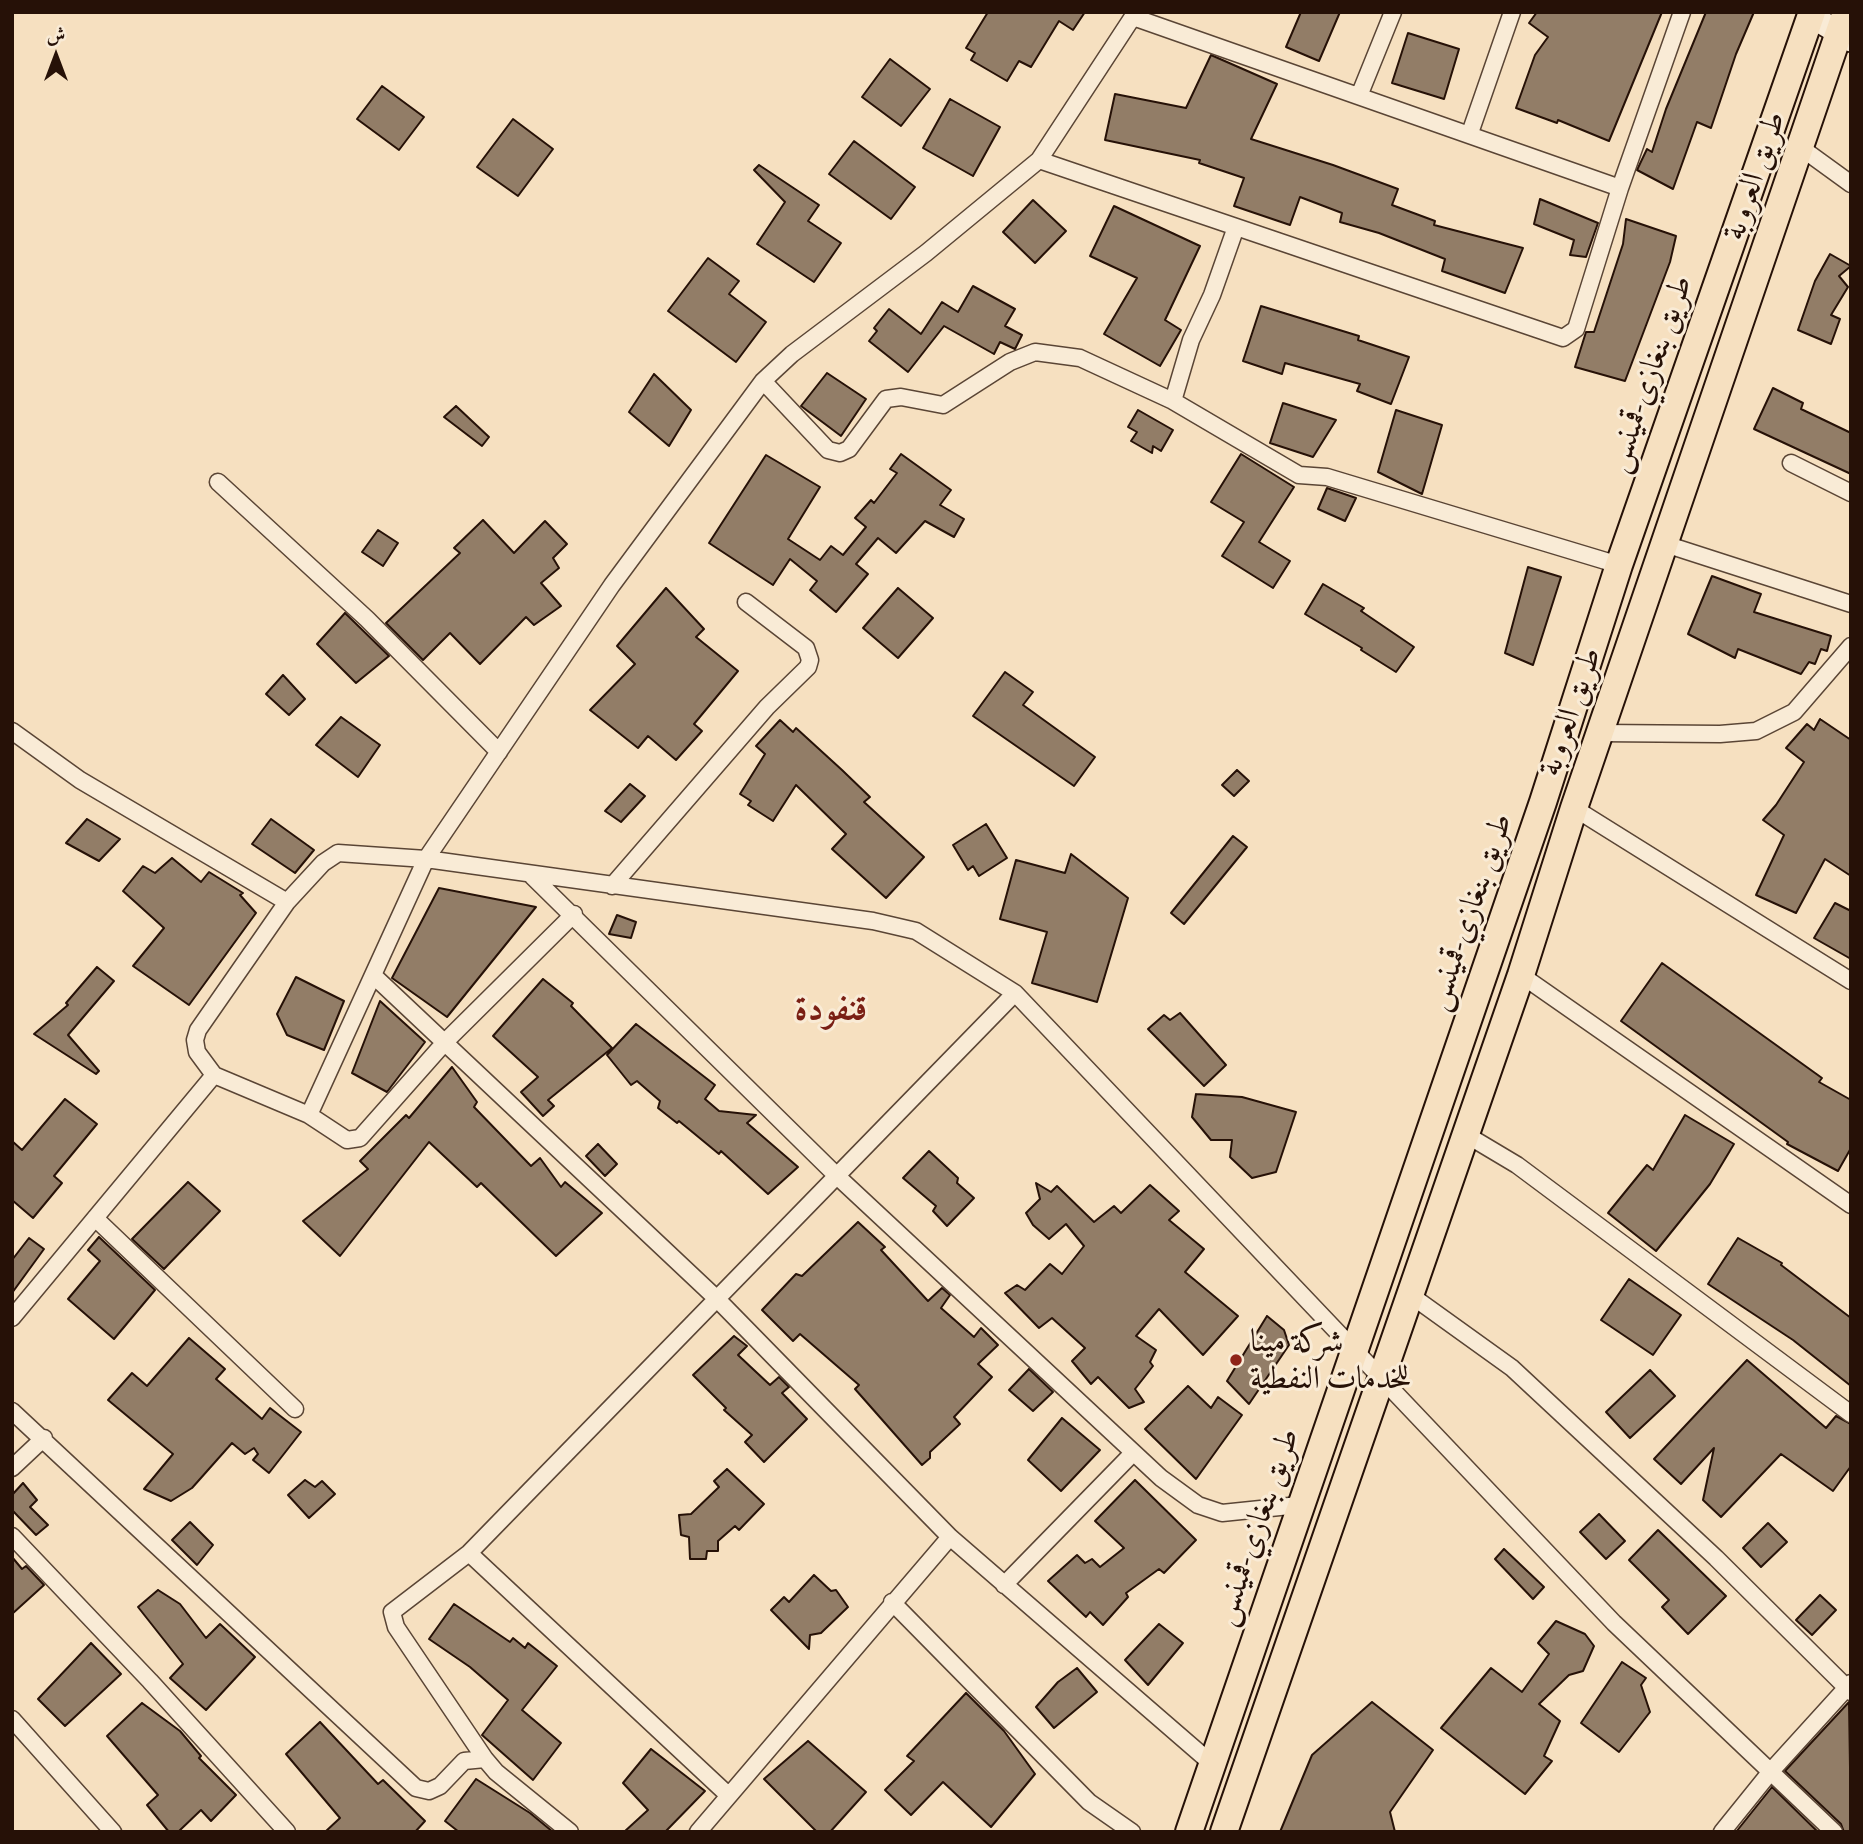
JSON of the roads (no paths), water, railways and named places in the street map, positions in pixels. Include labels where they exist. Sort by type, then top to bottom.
[{"type":"main road","points":[[1809,13],[1845,28]]},
{"type":"main road","name":"طريق بنغازي-قمينس","points":[[1189,1832],[1299,1505],[1544,802],[1619,565],[1809,13]]},
{"type":"main road","name":"طريق العروبة","points":[[1224,1832],[1521,975],[1574,808],[1800,147],[1845,28]]},
{"type":"street","points":[[1359,96],[1393,12]]},
{"type":"street","points":[[1470,132],[1511,12]]},
{"type":"street","points":[[1039,160],[1563,338],[1576,329],[1620,188],[1682,12]]},
{"type":"street","points":[[309,1115],[426,859],[612,585],[763,381],[792,354],[926,253],[1039,160],[1134,14],[1359,96],[1470,132],[1620,188]]},
{"type":"street","points":[[1800,147],[1851,184]]},
{"type":"street","points":[[1173,401],[1191,340],[1212,295],[1236,227]]},
{"type":"street","points":[[763,381],[828,450],[840,453],[849,449],[886,399],[901,397],[943,405],[1010,362],[1035,352],[1080,358],[1173,401],[1299,475],[1327,477],[1619,565]]},
{"type":"street","points":[[1791,463],[1851,493]]},
{"type":"street","points":[[218,482],[367,619],[499,752]]},
{"type":"street","points":[[1665,544],[1851,604]]},
{"type":"street","points":[[612,886],[767,707],[808,667],[810,660],[806,648],[746,602]]},
{"type":"street","points":[[1600,733],[1720,734],[1756,731],[1794,712],[1851,646]]},
{"type":"street","points":[[12,731],[91,787],[286,902]]},
{"type":"street","points":[[1574,808],[1851,981]]},
{"type":"street","points":[[574,914],[446,1041],[360,1138],[347,1140],[309,1115],[214,1075],[197,1052],[195,1040],[198,1030],[286,902],[323,863],[338,853],[426,859],[532,876],[898,925],[916,931],[1015,993],[1614,1623],[1772,1770],[1834,1832]]},
{"type":"street","points":[[532,876],[574,914],[838,1177],[1132,1454],[1198,1505],[1222,1513],[1299,1505]]},
{"type":"street","points":[[1521,975],[1851,1205]]},
{"type":"street","points":[[374,976],[717,1299],[950,1537],[1211,1763]]},
{"type":"street","points":[[570,1832],[496,1772],[485,1759],[393,1620],[392,1612],[469,1553],[1015,993]]},
{"type":"street","points":[[12,1318],[214,1075]]},
{"type":"street","points":[[1465,1135],[1517,1165],[1851,1414]]},
{"type":"street","points":[[95,1218],[295,1409]]},
{"type":"street","points":[[1409,1294],[1512,1368],[1716,1558],[1849,1687],[1772,1770],[1722,1832]]},
{"type":"street","points":[[12,1411],[416,1788],[429,1791],[440,1786],[464,1761],[485,1759]]},
{"type":"street","points":[[12,1468],[44,1438]]},
{"type":"street","points":[[1004,1585],[1132,1454]]},
{"type":"street","points":[[12,1536],[150,1681],[287,1832]]},
{"type":"street","points":[[698,1832],[727,1794],[950,1537]]},
{"type":"street","points":[[469,1553],[727,1794]]},
{"type":"street","points":[[892,1602],[1089,1802],[1132,1832]]},
{"type":"street","points":[[12,1719],[113,1832]]},
{"type":"place","name":"شركة مينا للخدمات النفطية","points":[[1236,1360]]},
{"type":"district","name":"قنفودة","points":[[831,1009]]}]
